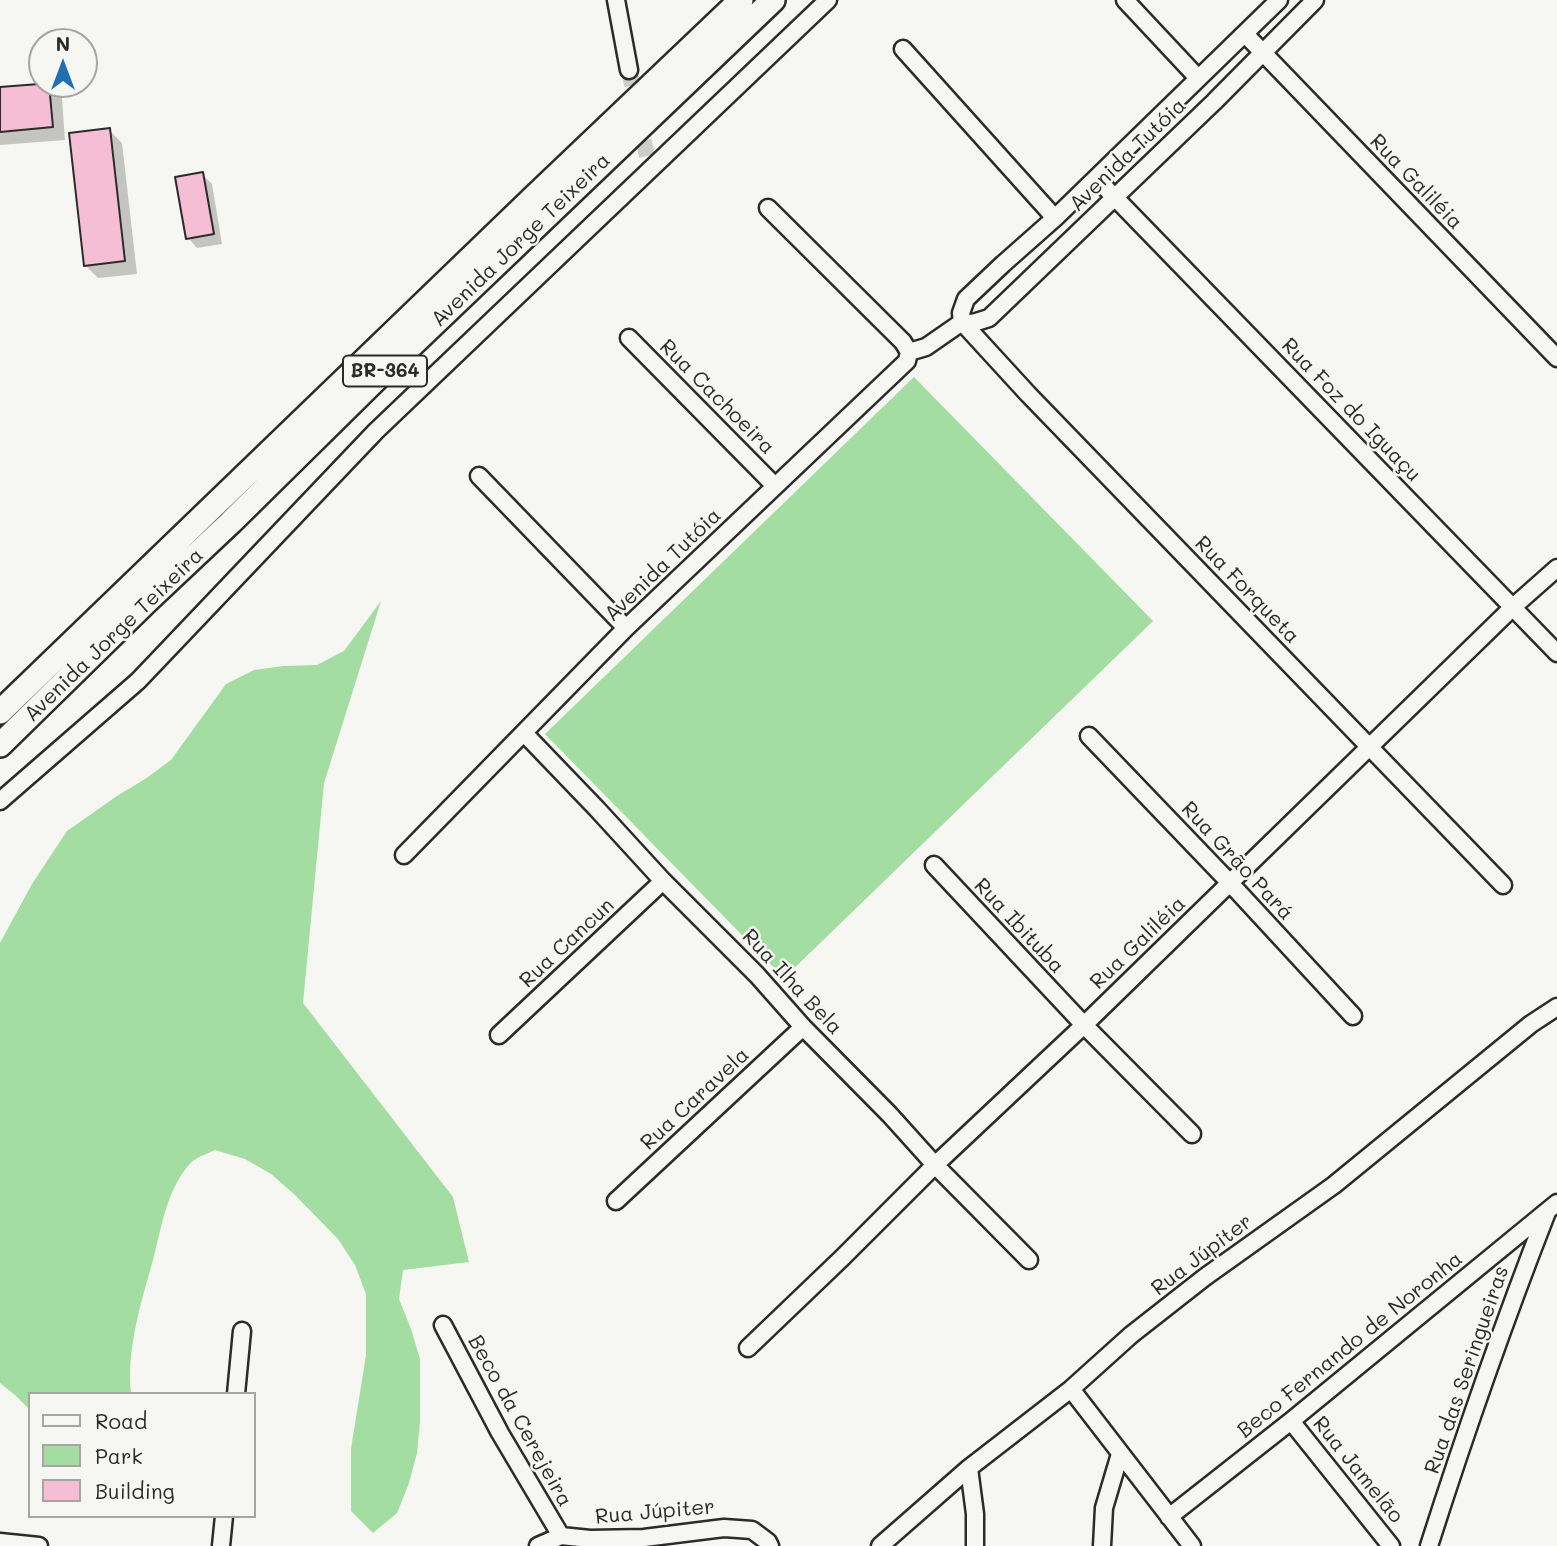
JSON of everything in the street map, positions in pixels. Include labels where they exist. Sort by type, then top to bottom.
[{"type":"highway","name":"BR-364","points":[[0,712],[741,0]]},
{"type":"highway","name":"Avenida Jorge Teixeira","points":[[0,745],[374,381],[773,0]]},
{"type":"street","points":[[616,0],[629,70]]},
{"type":"street","points":[[0,801],[138,681],[376,431],[828,0]]},
{"type":"street","points":[[1125,0],[1198,78]]},
{"type":"street","name":"Avenida Tutóia","points":[[962,322],[961,313],[966,299],[1055,218],[1279,0]]},
{"type":"street","name":"Avenida Tutóia","points":[[404,855],[626,628],[907,361],[909,352],[926,347],[962,322],[973,323],[989,318],[1214,102],[1315,0]]},
{"type":"street","name":"Rua Galiléia","points":[[1245,34],[1557,358]]},
{"type":"street","points":[[903,50],[1055,218]]},
{"type":"street","name":"Rua Foz do Iguaçu","points":[[1096,178],[1557,653]]},
{"type":"street","points":[[768,208],[903,342],[909,352]]},
{"type":"street","name":"Rua Forqueta","points":[[962,322],[1028,394],[1503,886]]},
{"type":"street","name":"Rua Cachoeira","points":[[629,338],[775,486]]},
{"type":"street","points":[[479,475],[626,628]]},
{"type":"street","name":"Rua Galiléia","points":[[748,1348],[935,1165],[1084,1026],[1513,607],[1557,568]]},
{"type":"street","name":"Rua Ilha Bela","points":[[524,733],[935,1165],[1029,1259]]},
{"type":"street","name":"Rua Grão Pará","points":[[1089,736],[1353,1016]]},
{"type":"street","name":"Rua Ibituba","points":[[934,865],[1084,1026],[1192,1134]]},
{"type":"street","name":"Rua Cancun","points":[[499,1035],[663,881]]},
{"type":"street","name":"Rua Júpiter","points":[[880,1546],[969,1468],[1070,1389],[1131,1335],[1205,1276],[1334,1185],[1531,1024],[1557,1007]]},
{"type":"street","name":"Rua Caravela","points":[[616,1200],[803,1027]]},
{"type":"street","name":"Beco Fernando de Noronha","points":[[1169,1517],[1292,1421],[1552,1206]]},
{"type":"street","name":"Rua das Seringueiras","points":[[1429,1546],[1506,1318],[1552,1206]]},
{"type":"street","name":"Beco da Cerejeira","points":[[443,1325],[500,1433],[561,1536]]},
{"type":"street","points":[[236,1392],[242,1331]]},
{"type":"street","points":[[1070,1389],[1192,1546]]},
{"type":"street","name":"Rua Jamelão","points":[[1292,1421],[1391,1546]]},
{"type":"street","points":[[1102,1546],[1104,1508],[1120,1454]]},
{"type":"street","points":[[969,1468],[975,1514],[975,1546]]},
{"type":"street","points":[[221,1546],[224,1518]]},
{"type":"street","name":"Rua Júpiter","points":[[538,1546],[561,1536],[590,1539],[644,1538],[724,1528],[752,1530],[770,1546]]},
{"type":"street","points":[[0,1542],[39,1546]]},
{"type":"green space","points":[[914,377],[1153,621],[784,978],[545,734]]},
{"type":"green space","points":[[381,601],[324,783],[303,1003],[453,1197],[469,1262],[403,1270],[399,1299],[420,1359],[417,1453],[397,1513],[373,1533],[351,1511],[351,1449],[366,1355],[366,1294],[355,1265],[338,1239],[271,1174],[245,1159],[215,1150],[190,1163],[175,1186],[163,1220],[136,1324],[131,1359],[131,1392],[28,1392],[28,1408],[0,1383],[0,943],[32,884],[67,831],[171,760],[226,684],[254,670],[317,665],[344,651]]},
{"type":"building","points":[[28,85],[28,98],[50,98],[53,127],[0,132],[0,87]]},
{"type":"building","points":[[110,128],[125,261],[84,266],[69,133]]},
{"type":"building","points":[[203,172],[214,234],[186,239],[175,177]]},
{"type":"tunnel","points":[[629,70],[650,171]]}]
